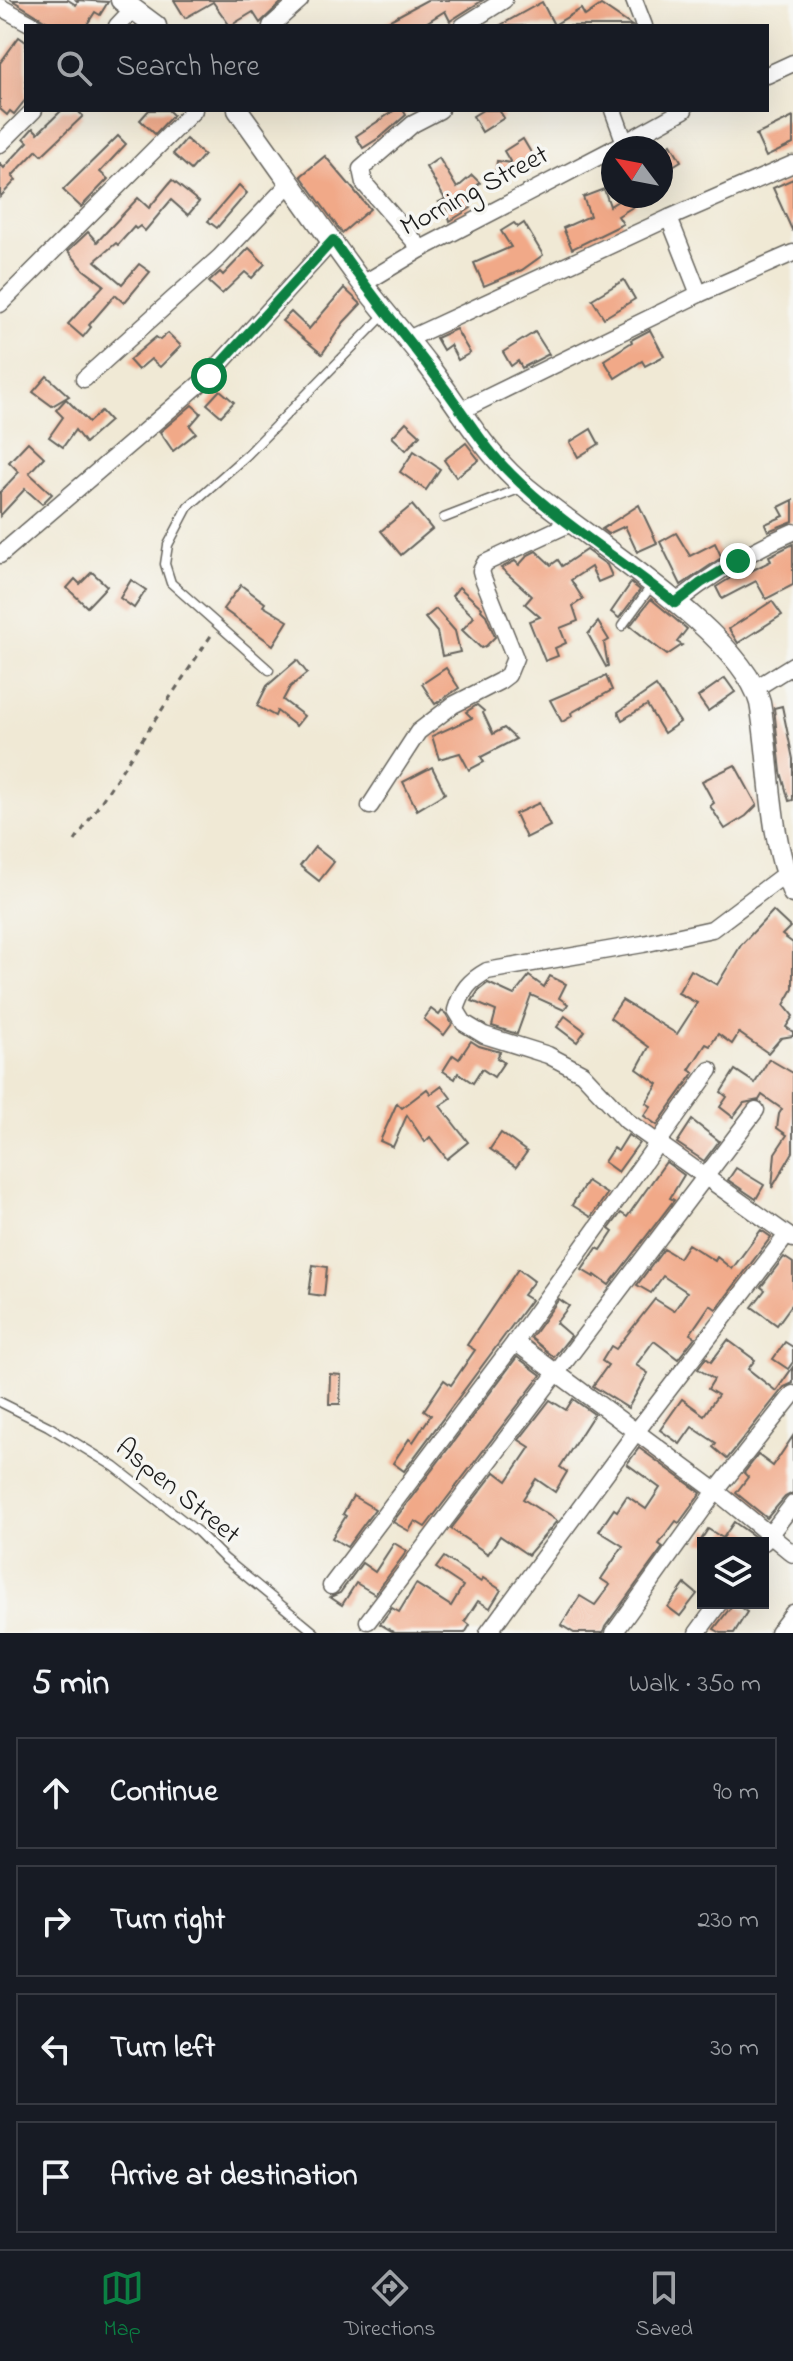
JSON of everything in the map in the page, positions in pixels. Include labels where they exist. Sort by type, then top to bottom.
[{"type":"street","points":[[273,24],[300,0]]},
{"type":"street","points":[[466,24],[504,0]]},
{"type":"street","points":[[634,0],[643,24]]},
{"type":"street","points":[[118,24],[127,4],[153,24]]},
{"type":"street","points":[[3,14],[30,24]]},
{"type":"street","points":[[769,74],[793,63]]},
{"type":"street","points":[[0,144],[32,112]]},
{"type":"street","points":[[0,304],[192,112]]},
{"type":"street","points":[[239,112],[363,284],[462,410],[499,463],[723,645],[756,688],[764,726],[789,883],[712,929],[487,971],[471,980],[460,996],[456,1010],[464,1023],[484,1035],[548,1055],[582,1073],[627,1121],[790,1237],[636,1432],[488,1633]]},
{"type":"street","points":[[421,249],[364,183],[361,169],[410,117],[431,112]]},
{"type":"street","points":[[613,112],[617,136]]},
{"type":"street","name":"Morning Street","points":[[637,136],[678,112]]},
{"type":"street","name":"Morning Street","points":[[363,284],[421,249],[601,156]]},
{"type":"street","points":[[408,339],[793,164]]},
{"type":"street","points":[[84,379],[220,257],[290,183]]},
{"type":"street","points":[[669,218],[699,294]]},
{"type":"street","points":[[0,555],[209,376],[333,240]]},
{"type":"street","points":[[462,410],[699,294],[793,253]]},
{"type":"street","points":[[370,806],[418,732],[453,705],[500,681],[512,668],[515,658],[481,571],[485,563],[571,523]]},
{"type":"street","points":[[675,603],[713,576],[793,532]]},
{"type":"street","points":[[756,688],[793,665]]},
{"type":"street","points":[[331,1586],[515,1342],[710,1070]]},
{"type":"street","points":[[368,1621],[756,1110]]},
{"type":"street","points":[[515,1342],[716,1491],[764,1537]]},
{"type":"street","points":[[614,1633],[716,1491],[793,1394]]},
{"type":"street","points":[[768,1537],[793,1504]]},
{"type":"street","points":[[769,1541],[793,1554]]},
{"type":"street","points":[[697,1633],[715,1609]]},
{"type":"street","points":[[778,1633],[793,1613]]},
{"type":"lane","points":[[269,670],[171,583],[165,564],[168,545],[188,507],[247,455],[386,313]]},
{"type":"lane","points":[[444,518],[525,487]]},
{"type":"lane","points":[[622,626],[652,585]]},
{"type":"lane","name":"Aspen Street","points":[[0,1402],[48,1426],[115,1467],[198,1532],[224,1558],[315,1633]]},
{"type":"path","points":[[75,841],[218,624]]},
{"type":"building","points":[[12,0],[68,0],[76,5],[76,0],[108,2],[100,15],[95,12],[87,24],[51,24]]},
{"type":"building","points":[[174,0],[284,0],[260,23],[253,12],[229,24],[213,2],[185,18]]},
{"type":"building","points":[[427,0],[483,0],[450,21],[445,11],[424,24],[383,24]]},
{"type":"building","points":[[542,2],[553,24],[503,24]]},
{"type":"building","points":[[601,5],[629,24],[556,24],[581,9],[585,16]]},
{"type":"building","points":[[19,37],[24,41],[24,102],[14,114],[10,111],[7,115],[0,109],[0,63]]},
{"type":"building","points":[[60,112],[79,112],[83,116],[42,155],[37,150],[12,176],[16,180],[0,197],[0,164],[4,168],[28,142],[24,138],[33,128],[38,133]]},
{"type":"building","points":[[147,112],[170,112],[173,115],[155,134],[140,120]]},
{"type":"building","points":[[392,112],[404,112],[406,115],[363,148],[356,136]]},
{"type":"building","points":[[480,112],[500,112],[504,118],[482,132],[473,116]]},
{"type":"building","points":[[793,117],[793,144],[766,157],[756,135]]},
{"type":"building","points":[[118,136],[126,144],[100,172],[108,179],[81,207],[63,190]]},
{"type":"building","points":[[186,139],[204,155],[191,170],[173,154]]},
{"type":"building","points":[[523,139],[533,156],[508,172],[507,177],[495,175],[497,161],[511,163],[504,151]]},
{"type":"building","points":[[673,147],[681,161],[673,166]]},
{"type":"building","points":[[325,156],[370,209],[342,233],[301,176]]},
{"type":"building","points":[[439,158],[457,188],[472,175],[480,183],[468,193],[471,208],[450,221],[446,206],[439,202],[445,199],[426,167]]},
{"type":"building","points":[[793,179],[793,232],[773,188]]},
{"type":"building","points":[[172,180],[199,202],[188,215],[171,200],[145,231],[140,226],[134,227],[118,245],[116,243],[95,261],[122,284],[139,264],[150,272],[124,303],[115,295],[89,325],[91,327],[83,337],[68,324],[104,285],[84,270],[68,251],[88,232],[97,242],[138,198],[149,208]]},
{"type":"building","points":[[239,185],[247,193],[217,228],[208,221]]},
{"type":"building","points":[[601,190],[601,208],[631,208],[618,216],[623,224],[572,249],[563,228],[590,216],[583,197]]},
{"type":"building","points":[[514,223],[518,227],[524,223],[543,255],[522,270],[484,286],[474,263],[511,247],[501,231]]},
{"type":"building","points":[[249,248],[265,264],[252,278],[245,272],[222,294],[209,282],[220,272],[223,275]]},
{"type":"building","points":[[624,280],[635,299],[604,318],[592,299]]},
{"type":"building","points":[[344,288],[361,304],[322,354],[282,321],[291,312],[309,329]]},
{"type":"building","points":[[456,329],[470,353],[458,360],[450,345],[443,350],[436,338]]},
{"type":"building","points":[[650,330],[664,356],[645,366],[642,361],[615,378],[604,360]]},
{"type":"building","points":[[535,332],[549,354],[522,368],[518,361],[511,366],[503,352]]},
{"type":"building","points":[[168,333],[181,346],[160,367],[151,359],[138,370],[129,360],[156,337],[160,340]]},
{"type":"building","points":[[47,376],[69,396],[52,406],[33,392]]},
{"type":"building","points":[[220,390],[234,402],[221,416],[207,404]]},
{"type":"building","points":[[66,399],[89,422],[101,411],[110,421],[85,443],[75,430],[63,447],[49,437],[63,417],[56,410]]},
{"type":"building","points":[[192,405],[201,413],[190,426],[196,433],[173,451],[160,432]]},
{"type":"building","points":[[406,422],[420,435],[406,450],[392,437]]},
{"type":"building","points":[[591,429],[599,444],[578,457],[570,442]]},
{"type":"building","points":[[28,442],[44,457],[29,473],[52,494],[42,504],[25,489],[0,516],[0,492],[19,472],[9,462]]},
{"type":"building","points":[[466,443],[479,460],[456,477],[444,460]]},
{"type":"building","points":[[414,451],[440,469],[426,490],[400,472]]},
{"type":"building","points":[[793,500],[793,521],[768,531],[765,524],[784,516],[779,507]]},
{"type":"building","points":[[412,505],[432,529],[401,555],[381,531]]},
{"type":"building","points":[[639,505],[657,543],[637,552],[625,526],[608,534],[602,529]]},
{"type":"building","points":[[676,533],[690,556],[715,543],[721,556],[727,554],[681,585],[660,542]]},
{"type":"building","points":[[793,544],[793,585],[766,599],[756,581],[722,599],[716,587],[737,574],[749,572],[771,561],[769,556]]},
{"type":"building","points":[[586,550],[607,565],[612,576],[598,582],[591,567],[571,580],[583,599],[573,606],[578,621],[560,628],[566,643],[555,648],[558,656],[545,661],[529,621],[540,617],[525,604],[532,596],[501,568],[515,561],[519,565],[536,551],[551,565],[558,560],[562,566]]},
{"type":"building","points":[[92,572],[107,586],[87,607],[67,588],[75,579],[80,584]]},
{"type":"building","points":[[131,580],[146,590],[134,608],[120,598]]},
{"type":"building","points":[[631,583],[640,590],[619,618],[611,612]]},
{"type":"building","points":[[241,585],[265,603],[263,606],[288,621],[273,645],[223,609]]},
{"type":"building","points":[[459,587],[486,615],[495,637],[486,646],[481,648],[462,630],[474,617],[452,596]]},
{"type":"building","points":[[651,599],[687,629],[677,642],[682,645],[667,655],[630,626]]},
{"type":"building","points":[[772,601],[782,615],[738,643],[729,629]]},
{"type":"building","points":[[436,609],[455,631],[460,652],[442,656],[437,632],[425,618]]},
{"type":"building","points":[[598,622],[609,640],[604,643],[606,667],[588,634]]},
{"type":"building","points":[[297,660],[307,673],[290,687],[283,700],[304,716],[296,726],[277,711],[275,716],[257,706],[267,686]]},
{"type":"building","points":[[446,668],[459,688],[435,704],[422,684]]},
{"type":"building","points":[[606,676],[612,690],[571,713],[572,716],[562,722],[550,700]]},
{"type":"building","points":[[725,678],[735,692],[708,711],[698,697]]},
{"type":"building","points":[[656,686],[680,722],[664,733],[647,705],[622,720],[618,712]]},
{"type":"building","points":[[477,705],[484,711],[493,734],[504,728],[516,739],[481,757],[484,762],[469,770],[460,753],[439,759],[432,736],[472,718],[466,712]]},
{"type":"building","points":[[782,706],[793,759],[793,800],[789,801],[781,772],[774,708]]},
{"type":"building","points":[[735,765],[757,805],[725,829],[710,806],[714,803],[702,781]]},
{"type":"building","points":[[432,767],[445,793],[417,810],[403,782]]},
{"type":"building","points":[[539,803],[550,826],[526,838],[515,814]]},
{"type":"building","points":[[315,847],[334,862],[319,881],[300,866]]},
{"type":"building","points":[[773,911],[790,927],[782,935],[793,943],[793,989],[784,1005],[793,1016],[786,1027],[793,1032],[793,1036],[781,1038],[768,1053],[739,1033],[732,1044],[718,1034],[710,1046],[706,1044],[689,1070],[694,1073],[657,1125],[644,1116],[651,1106],[646,1103],[658,1084],[637,1069],[649,1047],[610,1018],[622,1000],[677,1034],[697,1003],[678,993],[691,970],[717,985],[741,945]]},
{"type":"building","points":[[529,976],[544,987],[550,976],[566,984],[559,998],[568,1004],[564,1010],[531,995],[517,1034],[492,1026],[496,1011],[472,1001],[488,983],[514,995]]},
{"type":"building","points":[[431,1009],[439,1015],[442,1011],[452,1024],[444,1035],[424,1019]]},
{"type":"building","points":[[565,1016],[585,1031],[577,1042],[557,1027]]},
{"type":"building","points":[[471,1041],[500,1052],[497,1058],[504,1062],[494,1077],[482,1069],[473,1083],[458,1073],[455,1079],[443,1071],[453,1055],[459,1059]]},
{"type":"building","points":[[769,1059],[793,1073],[793,1152],[772,1188],[775,1153],[787,1135],[777,1128],[782,1109],[762,1095],[759,1100],[744,1103],[733,1117],[720,1107],[727,1097],[721,1092],[735,1070],[755,1083]]},
{"type":"building","points":[[442,1086],[451,1098],[440,1106],[468,1142],[447,1159],[430,1137],[425,1142],[407,1115],[393,1147],[380,1141],[397,1103],[402,1108],[427,1089],[431,1094]]},
{"type":"building","points":[[692,1120],[719,1141],[704,1161],[677,1143]]},
{"type":"building","points":[[501,1133],[527,1152],[516,1167],[490,1149]]},
{"type":"building","points":[[628,1135],[639,1143],[618,1172],[604,1162],[613,1148],[618,1151]]},
{"type":"building","points":[[666,1162],[684,1175],[670,1198],[674,1200],[609,1285],[582,1270],[597,1248],[601,1250],[613,1232],[609,1229],[621,1213],[627,1217]]},
{"type":"building","points":[[736,1168],[764,1185],[756,1199],[728,1180]]},
{"type":"building","points":[[587,1181],[607,1194],[591,1217],[572,1205]]},
{"type":"building","points":[[761,1230],[771,1237],[718,1307],[716,1309],[710,1305],[690,1334],[695,1337],[678,1359],[653,1342],[636,1365],[648,1373],[628,1408],[593,1386],[608,1365],[602,1361],[611,1346],[616,1349],[655,1299],[674,1311],[687,1292],[663,1276],[651,1293],[637,1285],[664,1249],[679,1258],[688,1244],[715,1261],[717,1257],[732,1269]]},
{"type":"building","points":[[784,1257],[793,1263],[793,1303],[777,1325],[752,1307],[765,1290],[761,1287]]},
{"type":"building","points":[[313,1265],[327,1267],[324,1296],[309,1294]]},
{"type":"building","points":[[518,1269],[534,1281],[523,1295],[531,1300],[404,1471],[393,1463],[409,1439],[413,1442],[431,1415],[424,1410],[444,1380],[451,1385],[475,1350],[467,1345]]},
{"type":"building","points":[[559,1299],[569,1306],[556,1323],[571,1336],[554,1357],[531,1338]]},
{"type":"building","points":[[728,1340],[755,1360],[748,1369],[776,1391],[793,1367],[793,1383],[784,1387],[727,1459],[713,1447],[716,1443],[692,1427],[680,1444],[660,1430],[682,1399],[704,1415],[718,1395],[708,1389],[714,1379],[698,1369],[706,1358],[711,1362]]},
{"type":"building","points":[[785,1342],[793,1347],[793,1362],[788,1369],[773,1359]]},
{"type":"building","points":[[517,1357],[541,1375],[425,1527],[415,1521],[409,1531],[393,1522]]},
{"type":"building","points":[[330,1374],[341,1375],[340,1404],[329,1404]]},
{"type":"building","points":[[573,1399],[594,1414],[560,1467],[567,1472],[555,1492],[536,1479],[523,1499],[557,1521],[528,1555],[500,1536],[488,1554],[451,1529],[495,1472],[507,1481],[530,1447],[519,1440],[550,1400],[566,1410]]},
{"type":"building","points":[[793,1436],[793,1493],[785,1497],[767,1518],[736,1493],[748,1477],[744,1473],[758,1455],[773,1466]]},
{"type":"building","points":[[639,1448],[701,1493],[659,1544],[663,1547],[603,1633],[574,1633],[561,1625],[580,1596],[595,1605],[610,1585],[601,1579],[623,1546],[599,1531],[627,1496],[646,1509],[660,1488],[627,1464]]},
{"type":"building","points":[[353,1496],[375,1509],[347,1547],[332,1538],[346,1516],[343,1514]]},
{"type":"building","points":[[734,1522],[755,1537],[724,1537]]},
{"type":"building","points":[[708,1529],[721,1537],[703,1537]]},
{"type":"building","points":[[394,1543],[407,1551],[375,1594],[356,1583],[342,1605],[330,1597],[340,1593],[362,1563],[375,1572]]},
{"type":"building","points":[[444,1557],[481,1582],[483,1578],[501,1590],[490,1608],[478,1601],[465,1621],[470,1625],[465,1633],[395,1633],[380,1624],[392,1608],[399,1612],[416,1584],[451,1606],[463,1586],[436,1568]]},
{"type":"building","points":[[685,1584],[697,1594],[680,1616],[668,1607]]},
{"type":"building","points":[[729,1609],[747,1612],[734,1633],[721,1633],[714,1629]]},
{"type":"route","points":[[209,376],[333,240],[499,463],[525,487],[675,603],[738,561]]}]
